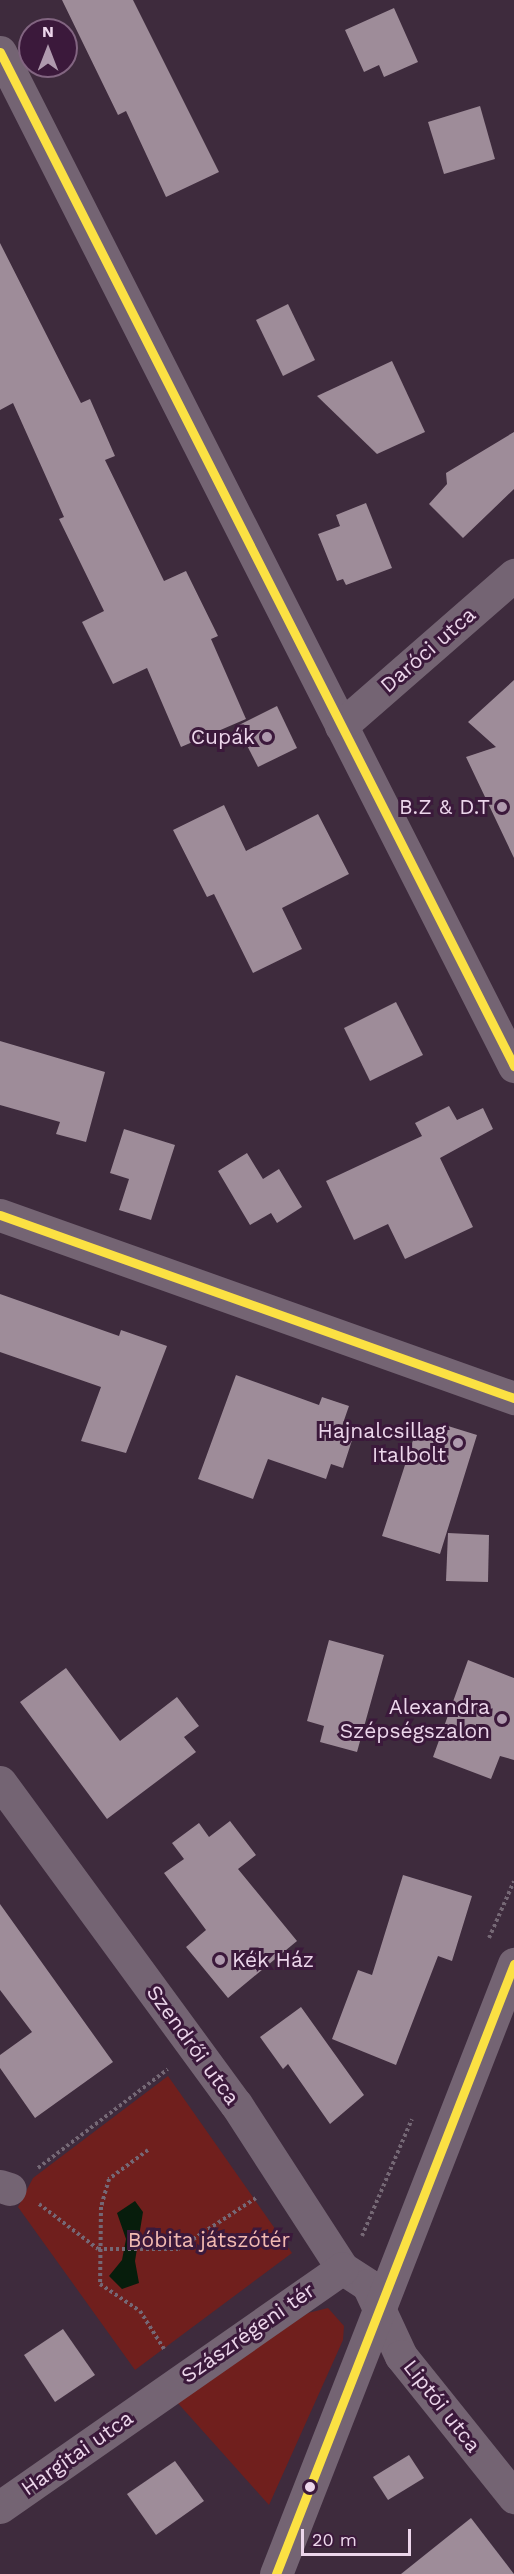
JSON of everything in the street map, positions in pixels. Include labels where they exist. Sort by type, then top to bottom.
[{"type":"street","points":[[0,52],[514,1066]]},
{"type":"street","name":"Daróci utca","points":[[341,726],[514,575]]},
{"type":"street","points":[[0,1215],[514,1398]]},
{"type":"street","name":"Szendrői utca","points":[[0,1782],[195,2048],[285,2179],[342,2268],[368,2284],[382,2308]]},
{"type":"street","points":[[276,2574],[382,2308],[514,1964]]},
{"type":"street","name":"Szászrégeni tér","points":[[154,2399],[342,2268]]},
{"type":"street","name":"Liptói utca","points":[[382,2308],[401,2356],[514,2497]]},
{"type":"street","name":"Hargitai utca","points":[[0,2507],[154,2399]]},
{"type":"path","points":[[5,2188],[195,2048]]},
{"type":"path","points":[[148,2150],[109,2180],[98,2249],[100,2284],[140,2311],[164,2348],[189,2374]]},
{"type":"path","points":[[5,2188],[25,2193],[98,2249],[177,2249],[285,2179]]},
{"type":"green space","name":"Bóbita játszótér","points":[[168,2076],[292,2253],[135,2370],[18,2207],[33,2178]]},
{"type":"green space","points":[[328,2308],[344,2326],[343,2340],[269,2505],[176,2401],[308,2313]]},
{"type":"shaded area","points":[[135,2201],[143,2212],[135,2261],[139,2283],[122,2289],[109,2276],[122,2260],[126,2239],[117,2213]]},
{"type":"building","points":[[62,0],[133,0],[219,172],[166,197],[126,111],[118,115],[78,33],[78,18],[71,18]]},
{"type":"building","points":[[394,8],[418,62],[384,77],[379,65],[364,72],[345,30]]},
{"type":"building","points":[[480,106],[495,159],[444,174],[428,122]]},
{"type":"building","points":[[0,243],[81,403],[90,399],[115,456],[105,460],[164,581],[186,571],[218,636],[211,639],[246,719],[181,747],[147,668],[113,684],[82,622],[104,611],[59,519],[64,517],[13,403],[0,410]]},
{"type":"building","points":[[288,304],[315,360],[283,376],[256,320]]},
{"type":"building","points":[[392,361],[425,432],[377,454],[317,396]]},
{"type":"building","points":[[514,432],[514,489],[463,538],[429,504],[447,484],[446,473]]},
{"type":"building","points":[[366,503],[392,568],[346,585],[343,579],[337,581],[318,534],[340,526],[336,515]]},
{"type":"building","name":"B.Z & D.T","points":[[514,680],[514,858],[466,757],[496,747],[468,722]]},
{"type":"building","name":"Cupák","points":[[277,706],[297,748],[258,767],[237,726]]},
{"type":"building","points":[[224,805],[246,851],[318,814],[349,874],[282,908],[302,949],[253,973],[214,894],[207,897],[173,830]]},
{"type":"building","points":[[396,1002],[423,1055],[370,1081],[344,1028]]},
{"type":"building","points":[[0,1041],[105,1072],[86,1142],[56,1134],[60,1122],[0,1105]]},
{"type":"building","points":[[449,1106],[457,1120],[483,1108],[493,1129],[440,1158],[473,1227],[405,1259],[388,1224],[354,1240],[326,1181],[422,1136],[415,1123]]},
{"type":"building","points":[[124,1129],[175,1145],[151,1220],[119,1210],[129,1179],[110,1173]]},
{"type":"building","points":[[247,1153],[263,1179],[279,1169],[302,1207],[277,1223],[271,1213],[250,1225],[218,1171]]},
{"type":"building","points":[[0,1294],[119,1336],[121,1330],[167,1346],[126,1453],[81,1441],[101,1387],[0,1352]]},
{"type":"building","points":[[236,1375],[319,1405],[322,1397],[349,1406],[341,1429],[354,1434],[343,1468],[331,1464],[326,1479],[268,1459],[253,1499],[198,1479]]},
{"type":"building","points":[[448,1426],[477,1435],[440,1554],[382,1536],[415,1434],[442,1443]]},
{"type":"building","points":[[448,1533],[489,1535],[488,1582],[446,1581]]},
{"type":"building","points":[[329,1640],[384,1655],[357,1752],[320,1742],[324,1726],[307,1721]]},
{"type":"building","points":[[468,1660],[514,1678],[514,1760],[500,1756],[491,1779],[433,1757]]},
{"type":"building","points":[[66,1668],[120,1741],[177,1697],[199,1726],[184,1737],[196,1752],[107,1819],[20,1702]]},
{"type":"building","points":[[230,1821],[256,1855],[238,1869],[297,1941],[228,1998],[186,1947],[206,1930],[164,1873],[184,1859],[172,1843],[199,1823],[209,1837]]},
{"type":"building","points":[[403,1875],[472,1896],[452,1961],[438,1956],[396,2065],[332,2039],[358,1970],[372,1975]]},
{"type":"building","points":[[0,1904],[113,2062],[35,2118],[0,2068],[0,2055],[32,2032],[0,1990]]},
{"type":"building","points":[[301,2007],[364,2095],[330,2124],[288,2064],[283,2069],[260,2037]]},
{"type":"building","points":[[63,2329],[95,2375],[55,2402],[24,2355]]},
{"type":"building","points":[[409,2455],[424,2478],[388,2500],[373,2477]]},
{"type":"building","points":[[175,2461],[204,2501],[156,2535],[127,2494]]},
{"type":"building","points":[[471,2518],[514,2574],[401,2574]]},
{"type":"transit line","points":[[0,52],[514,1066]]},
{"type":"transit line","points":[[0,1215],[514,1398]]},
{"type":"transit line","points":[[276,2574],[514,1964]]},
{"type":"place","name":"Cupák","points":[[267,737]]},
{"type":"place","name":"B.Z & D.T","points":[[502,807]]},
{"type":"place","name":"Hajnalcsillag Italbolt","points":[[458,1443]]},
{"type":"place","name":"Alexandra Szépségszalon","points":[[502,1719]]},
{"type":"place","name":"Kék Ház","points":[[220,1960]]}]
